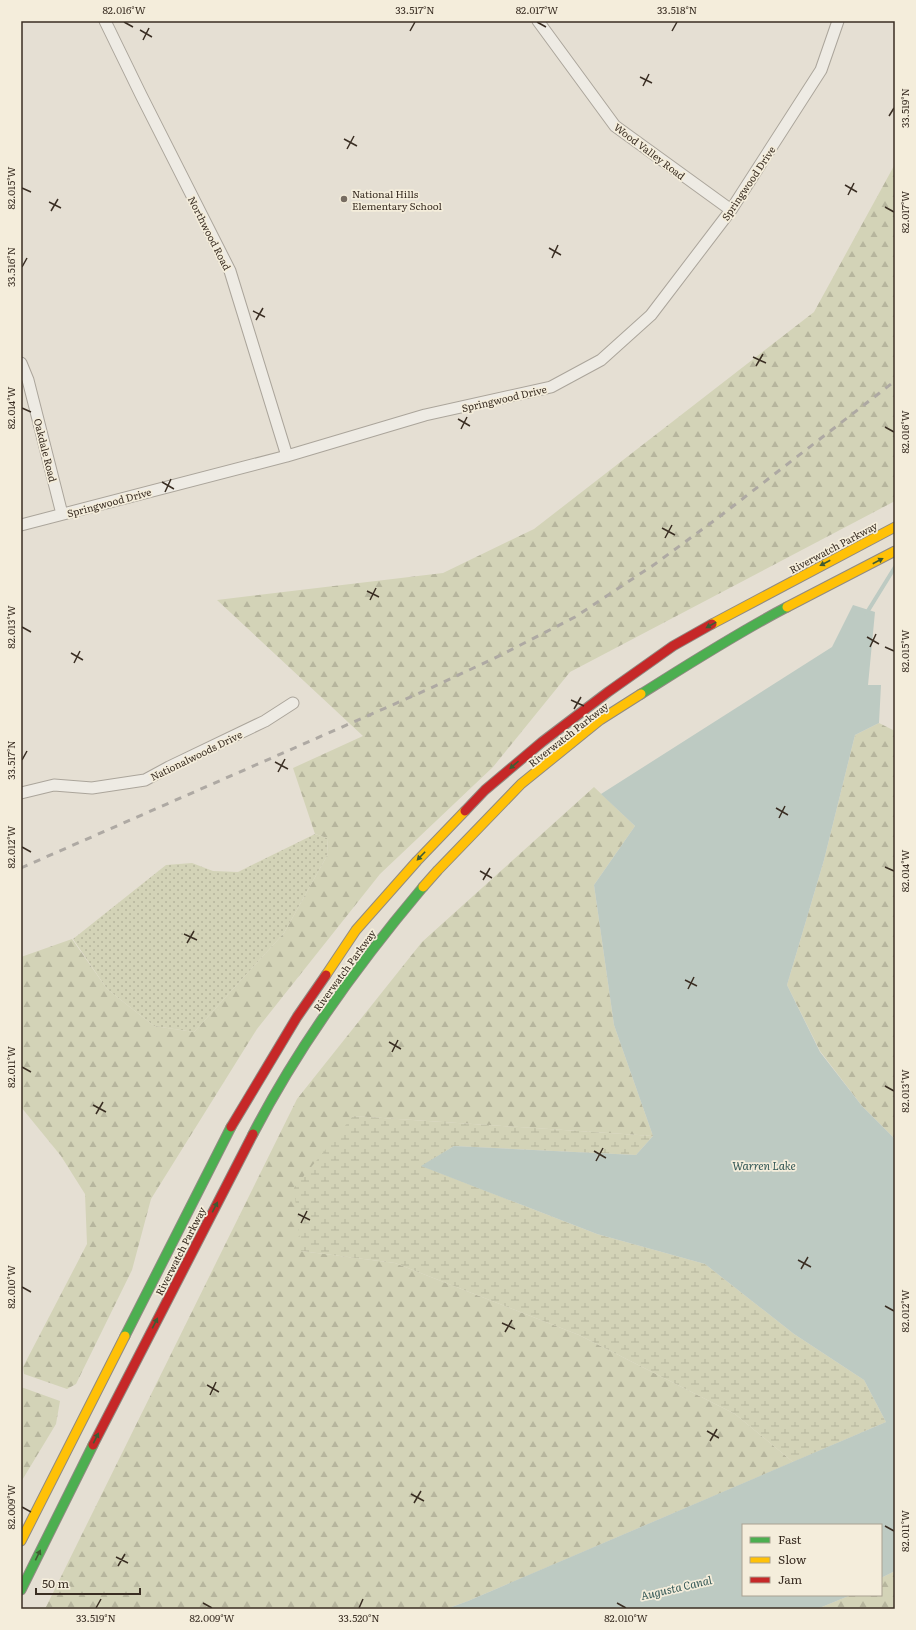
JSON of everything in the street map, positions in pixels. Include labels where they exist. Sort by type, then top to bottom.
[{"type":"main road","name":"Riverwatch Parkway","points":[[21,1541],[232,1126],[297,1017],[356,930],[417,861],[485,790],[542,742],[608,692],[673,646],[748,604],[895,527]]},
{"type":"main road","name":"Riverwatch Parkway","points":[[21,1590],[110,1409],[266,1110],[326,1013],[381,937],[438,870],[521,784],[600,720],[685,666],[764,619],[836,583],[895,551]]},
{"type":"street","name":"Northwood Road","points":[[105,21],[230,271],[287,456]]},
{"type":"street","name":"Wood Valley Road","points":[[538,21],[614,126],[731,210]]},
{"type":"street","name":"Springwood Drive","points":[[21,525],[287,456],[424,415],[551,387],[601,360],[651,316],[731,210],[821,70],[838,21]]},
{"type":"street","name":"Oakdale Road","points":[[21,363],[28,380],[62,514]]},
{"type":"street","name":"Nationalwoods Drive","points":[[21,793],[54,785],[92,788],[145,780],[265,721],[293,703]]},
{"type":"green space","points":[[895,164],[895,501],[570,672],[493,767],[380,874],[257,1029],[151,1199],[132,1270],[76,1384],[67,1389],[24,1374],[23,1367],[87,1244],[85,1194],[61,1156],[21,1107],[21,957],[72,939],[107,989],[154,1026],[194,1032],[284,933],[328,854],[327,838],[315,834],[293,768],[363,736],[217,600],[443,573],[534,529],[814,312]]},
{"type":"green space","points":[[879,723],[895,731],[895,1139],[862,1106],[820,1051],[787,985],[824,860],[855,735]]},
{"type":"green space","points":[[594,787],[635,826],[594,885],[614,1025],[653,1136],[353,1116],[301,1251],[395,1263],[579,1335],[735,1414],[793,1462],[468,1601],[446,1609],[45,1609],[297,1099],[422,942]]},
{"type":"green space","points":[[315,834],[327,838],[328,854],[284,933],[194,1032],[154,1026],[107,989],[73,939],[166,865],[192,863],[213,871],[238,872]]},
{"type":"green space","points":[[353,1116],[653,1136],[636,1155],[454,1146],[422,1166],[597,1234],[705,1264],[794,1334],[864,1380],[886,1422],[793,1462],[735,1414],[579,1335],[395,1263],[301,1251],[294,1188]]},
{"type":"green space","points":[[21,1387],[60,1401],[56,1424],[21,1482]]},
{"type":"green space","points":[[895,1571],[895,1609],[817,1609],[849,1596],[882,1596],[882,1578]]},
{"type":"water","name":"Warren Lake","points":[[853,605],[875,612],[868,685],[881,685],[879,723],[855,735],[824,860],[787,985],[820,1052],[862,1106],[895,1139],[895,1571],[882,1578],[882,1524],[742,1524],[742,1596],[849,1596],[817,1609],[446,1609],[468,1601],[886,1422],[864,1380],[794,1334],[705,1264],[597,1234],[421,1166],[454,1146],[636,1155],[653,1136],[614,1025],[594,885],[635,826],[601,794],[832,647]]},
{"type":"waterway","points":[[866,614],[895,567]]},
{"type":"railway","points":[[21,868],[431,688],[501,655],[575,617],[655,564],[719,517],[895,381]]},
{"type":"traffic: fast","points":[[641,694],[731,638],[787,607]]},
{"type":"traffic: fast","points":[[253,1134],[290,1069],[331,1006],[376,945],[423,887]]},
{"type":"traffic: fast","points":[[125,1336],[231,1127]]},
{"type":"traffic: fast","points":[[21,1590],[93,1445]]},
{"type":"traffic: slow","points":[[712,624],[895,527]]},
{"type":"traffic: slow","points":[[787,607],[895,551]]},
{"type":"traffic: slow","points":[[423,887],[521,784],[600,720],[641,694]]},
{"type":"traffic: slow","points":[[326,975],[356,930],[417,861],[465,811]]},
{"type":"traffic: slow","points":[[21,1541],[125,1336]]},
{"type":"traffic: jam","points":[[465,811],[485,790],[542,742],[608,692],[673,646],[712,624]]},
{"type":"traffic: jam","points":[[231,1127],[297,1017],[326,975]]},
{"type":"traffic: jam","points":[[93,1445],[253,1134]]},
{"type":"place","name":"National Hills Elementary School","points":[[344,199]]},
{"type":"water label","name":"Augusta Canal","points":[[676,1587]]}]
